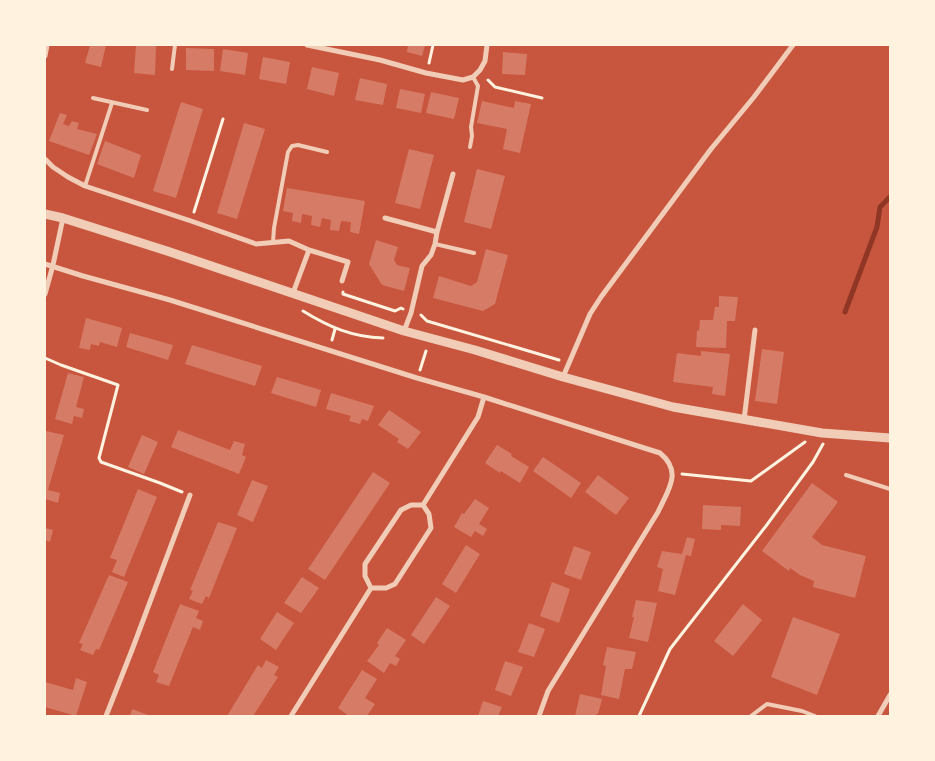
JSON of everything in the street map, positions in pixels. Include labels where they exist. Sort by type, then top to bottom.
[{"type":"street","points":[[45,56],[47,45]]},
{"type":"street","points":[[307,45],[462,80],[473,77],[480,70],[485,61],[487,45]]},
{"type":"street","points":[[563,377],[590,314],[601,297],[711,148],[754,97],[793,45]]},
{"type":"street","points":[[45,159],[53,167],[85,186],[256,244],[289,241],[309,250],[348,262],[342,281]]},
{"type":"street","points":[[404,331],[412,313],[422,266],[431,255],[435,244],[436,232],[453,174]]},
{"type":"street","points":[[45,214],[167,251],[404,331],[484,352],[563,377],[673,407],[822,432],[890,438]]},
{"type":"street","points":[[45,294],[63,218]]},
{"type":"street","points":[[385,218],[436,232]]},
{"type":"street","points":[[293,293],[309,250]]},
{"type":"street","points":[[45,264],[170,300],[417,378],[484,397],[660,453],[667,459],[671,465],[671,484],[658,512],[548,691],[538,716]]},
{"type":"street","points":[[744,420],[755,330]]},
{"type":"street","points":[[423,505],[478,417],[484,397]]},
{"type":"street","points":[[106,716],[190,495]]},
{"type":"street","points":[[371,588],[366,576],[365,564],[401,510],[411,505],[423,505]]},
{"type":"street","points":[[371,588],[386,588],[395,584],[431,528],[429,514],[423,505]]},
{"type":"street","points":[[291,716],[371,588]]},
{"type":"street","points":[[878,716],[890,695]]},
{"type":"lane","points":[[172,69],[175,45]]},
{"type":"lane","points":[[470,147],[471,127],[478,86],[473,77]]},
{"type":"lane","points":[[93,98],[147,110]]},
{"type":"lane","points":[[85,186],[112,103]]},
{"type":"lane","points":[[273,242],[288,152],[292,146],[298,145],[327,152]]},
{"type":"lane","points":[[435,244],[474,253]]},
{"type":"lane","points":[[846,475],[890,489]]},
{"type":"lane","points":[[751,716],[767,704],[802,711],[815,716]]},
{"type":"path","points":[[426,73],[433,45]]},
{"type":"path","points":[[480,70],[495,88],[542,98]]},
{"type":"path","points":[[191,221],[223,119]]},
{"type":"path","points":[[342,281],[343,294],[394,311],[401,308],[421,315],[427,321],[568,363]]},
{"type":"path","points":[[417,378],[426,351]]},
{"type":"path","points":[[45,358],[118,385],[99,458],[101,462],[190,495]]},
{"type":"path","points":[[639,716],[670,649],[772,518],[813,462],[823,443]]},
{"type":"path","points":[[672,473],[751,481],[798,448]]},
{"type":"building","points":[[90,45],[106,45],[101,67],[85,63]]},
{"type":"building","points":[[136,45],[156,46],[155,75],[134,73]]},
{"type":"building","points":[[408,45],[425,45],[422,56],[407,52]]},
{"type":"building","points":[[186,48],[214,49],[214,71],[186,70]]},
{"type":"building","points":[[223,49],[248,53],[245,75],[220,71]]},
{"type":"building","points":[[503,52],[527,54],[525,75],[502,74]]},
{"type":"building","points":[[263,57],[290,62],[286,84],[259,79]]},
{"type":"building","points":[[312,67],[339,73],[334,96],[307,89]]},
{"type":"building","points":[[360,78],[387,84],[383,105],[355,100]]},
{"type":"building","points":[[400,89],[425,94],[421,113],[396,108]]},
{"type":"building","points":[[431,92],[459,98],[454,119],[426,113]]},
{"type":"building","points":[[482,101],[514,108],[515,101],[531,104],[520,153],[503,149],[507,129],[477,123]]},
{"type":"building","points":[[181,102],[203,109],[176,198],[153,191]]},
{"type":"building","points":[[60,113],[67,115],[63,124],[69,126],[72,121],[79,123],[77,129],[97,134],[89,155],[49,141]]},
{"type":"building","points":[[244,123],[265,129],[237,219],[217,213]]},
{"type":"building","points":[[105,141],[141,155],[134,178],[97,164]]},
{"type":"building","points":[[409,149],[434,155],[420,209],[395,203]]},
{"type":"building","points":[[477,169],[505,176],[491,229],[464,222]]},
{"type":"building","points":[[287,188],[365,201],[359,234],[350,232],[351,222],[341,221],[339,231],[330,230],[331,220],[322,218],[320,227],[311,225],[312,216],[302,214],[301,223],[292,221],[293,213],[283,211]]},
{"type":"building","points":[[376,240],[398,247],[394,260],[397,265],[410,268],[404,291],[382,285],[369,264]]},
{"type":"building","points":[[486,249],[508,255],[495,304],[483,311],[433,298],[439,276],[471,286],[477,282]]},
{"type":"building","points":[[719,296],[738,297],[735,321],[727,321],[726,348],[696,347],[697,330],[699,331],[700,320],[713,320],[715,307],[719,307]]},
{"type":"building","points":[[86,318],[122,328],[117,347],[100,342],[99,346],[91,344],[90,350],[79,348]]},
{"type":"building","points":[[130,333],[173,345],[168,360],[126,347]]},
{"type":"building","points":[[192,345],[262,366],[255,386],[185,364]]},
{"type":"building","points":[[762,349],[784,352],[777,404],[755,401]]},
{"type":"building","points":[[701,351],[730,354],[725,396],[712,394],[713,387],[673,382],[677,353],[701,356]]},
{"type":"building","points":[[68,373],[84,377],[76,407],[84,409],[82,418],[74,416],[72,424],[55,419]]},
{"type":"building","points":[[277,377],[321,390],[316,407],[271,393]]},
{"type":"building","points":[[331,393],[374,406],[368,421],[362,419],[360,424],[349,421],[351,416],[326,409]]},
{"type":"building","points":[[389,410],[421,432],[408,449],[397,442],[399,439],[378,425]]},
{"type":"building","points":[[178,430],[230,450],[234,441],[245,444],[242,455],[246,457],[239,474],[171,447]]},
{"type":"building","points":[[46,431],[64,435],[48,490],[60,493],[58,503],[45,499]]},
{"type":"building","points":[[142,435],[158,442],[144,474],[128,467]]},
{"type":"building","points":[[497,445],[529,467],[520,483],[485,463]]},
{"type":"building","points":[[543,457],[581,483],[571,498],[533,471]]},
{"type":"building","points":[[373,472],[390,483],[325,580],[308,569]]},
{"type":"building","points":[[598,475],[629,498],[616,515],[585,492]]},
{"type":"building","points":[[252,480],[268,486],[253,522],[237,515]]},
{"type":"building","points":[[812,483],[838,502],[812,537],[822,545],[866,556],[855,598],[813,587],[814,581],[790,568],[789,571],[762,551]]},
{"type":"building","points":[[138,489],[157,497],[124,577],[112,572],[117,560],[110,558]]},
{"type":"building","points":[[475,499],[489,508],[479,524],[487,529],[483,536],[475,531],[471,537],[454,527],[462,513],[464,514]]},
{"type":"building","points":[[703,505],[741,507],[740,526],[721,525],[721,530],[702,529]]},
{"type":"building","points":[[218,522],[237,528],[209,598],[206,596],[202,604],[189,599],[193,591],[190,590]]},
{"type":"building","points":[[45,528],[53,530],[50,542],[45,540]]},
{"type":"building","points":[[687,537],[695,539],[691,556],[686,555],[675,595],[658,591],[663,569],[657,567],[662,551],[682,554]]},
{"type":"building","points":[[466,545],[480,554],[456,593],[442,584]]},
{"type":"building","points":[[574,546],[591,552],[581,580],[564,574]]},
{"type":"building","points":[[109,575],[128,582],[99,650],[96,649],[93,655],[80,650],[83,644],[79,643]]},
{"type":"building","points":[[302,577],[319,588],[301,613],[284,603]]},
{"type":"building","points":[[552,582],[570,589],[559,623],[540,616]]},
{"type":"building","points":[[436,597],[450,606],[424,644],[411,635]]},
{"type":"building","points":[[636,600],[657,603],[648,642],[629,638]]},
{"type":"building","points":[[180,604],[199,611],[196,618],[203,621],[200,630],[193,627],[169,686],[156,682],[159,675],[153,672]]},
{"type":"building","points":[[743,604],[762,620],[733,656],[714,641]]},
{"type":"building","points":[[277,612],[294,623],[276,650],[260,639]]},
{"type":"building","points":[[793,617],[840,634],[817,695],[771,677]]},
{"type":"building","points":[[529,623],[545,629],[534,657],[518,652]]},
{"type":"building","points":[[387,628],[406,640],[395,656],[400,659],[396,666],[390,663],[384,673],[367,661],[379,645],[377,643]]},
{"type":"building","points":[[607,647],[636,652],[632,669],[625,669],[619,699],[601,695],[606,666],[603,665]]},
{"type":"building","points":[[266,660],[279,667],[274,675],[278,677],[253,716],[227,716],[258,665],[262,668]]},
{"type":"building","points":[[505,661],[523,667],[511,696],[495,690]]},
{"type":"building","points":[[362,670],[377,679],[365,698],[375,704],[367,716],[349,716],[338,708]]},
{"type":"building","points":[[76,678],[87,682],[76,716],[45,707],[45,682],[73,690]]},
{"type":"building","points":[[580,694],[602,699],[596,716],[575,716]]},
{"type":"building","points":[[483,701],[502,707],[498,716],[478,716]]},
{"type":"building","points":[[132,709],[151,716],[130,716]]},
{"type":"waterway","points":[[845,312],[877,227],[880,207],[890,197]]}]
